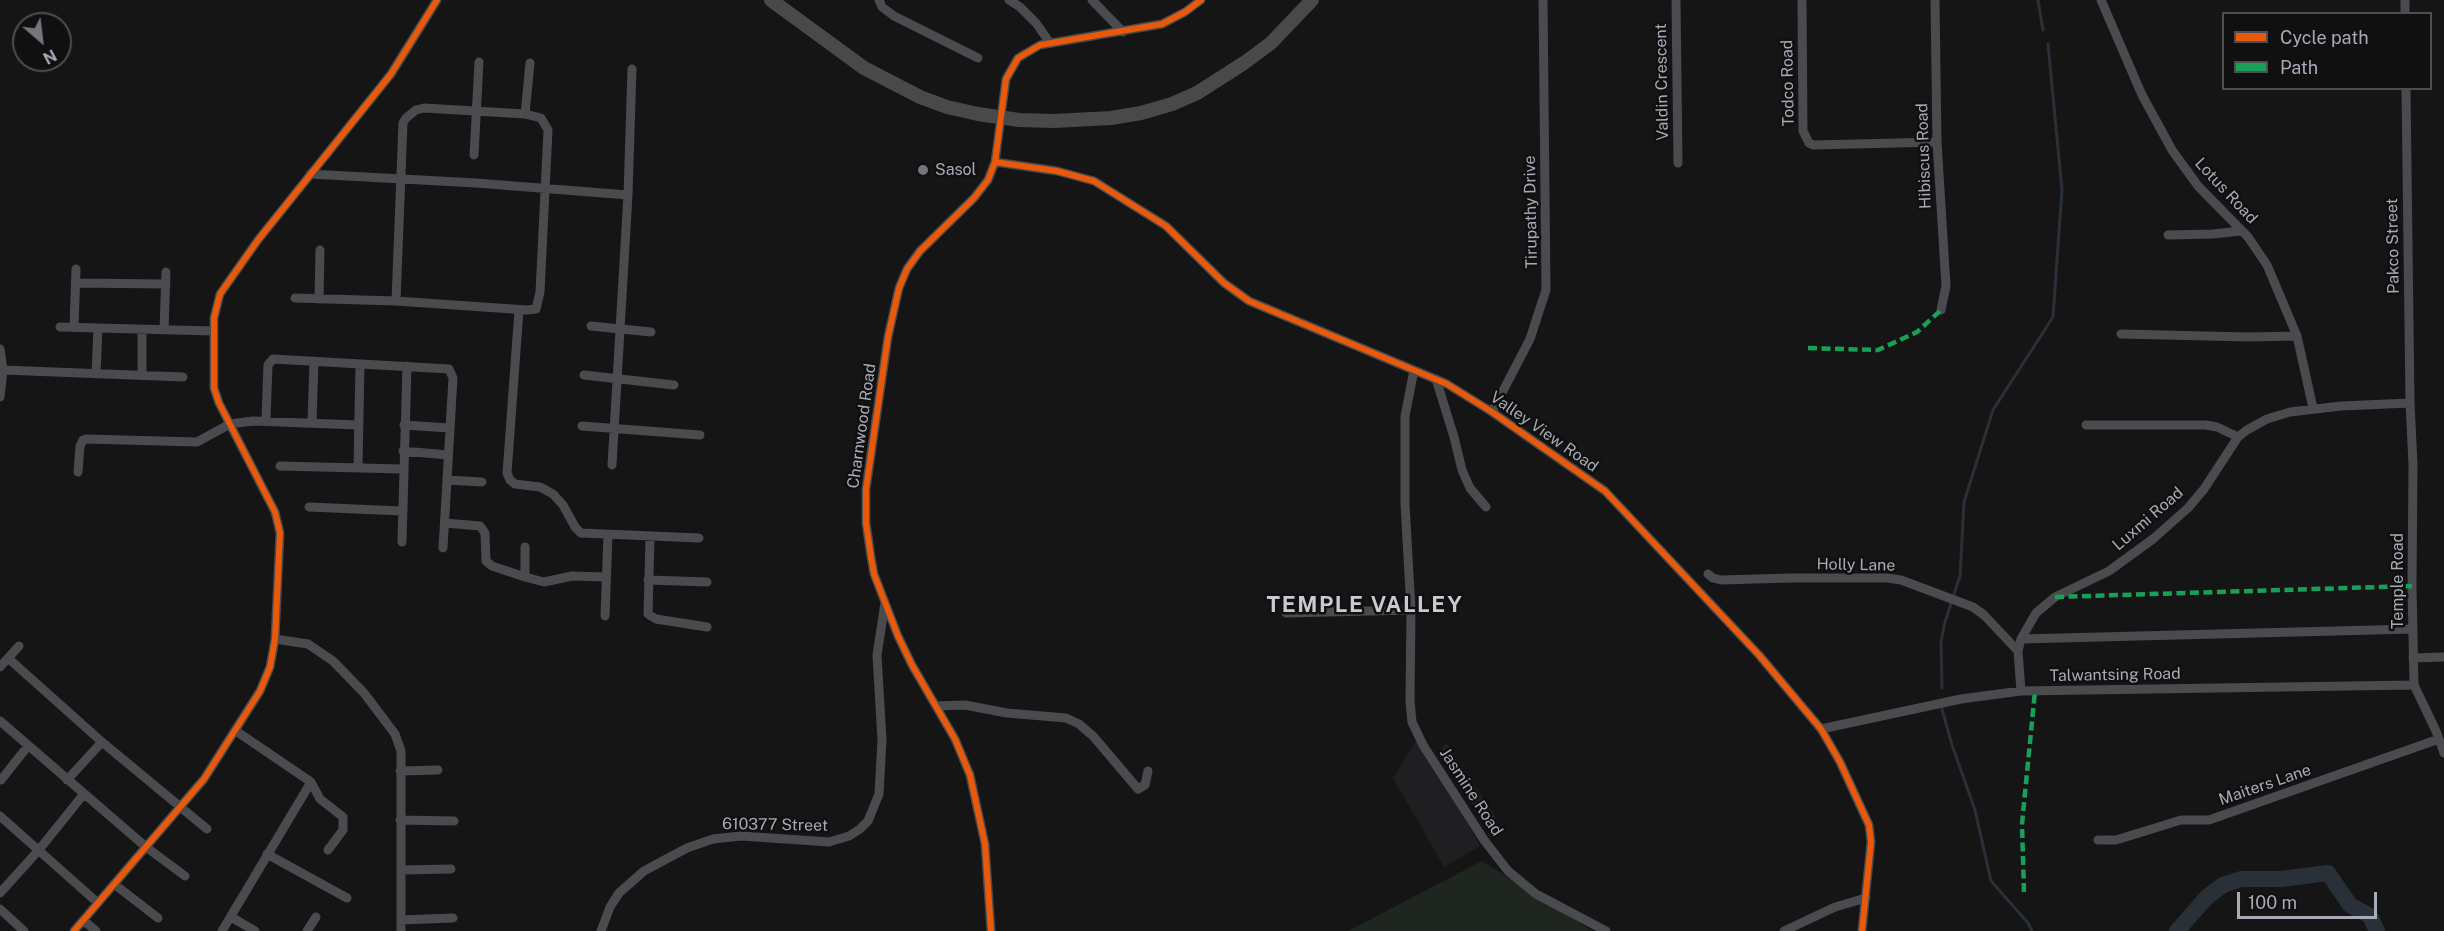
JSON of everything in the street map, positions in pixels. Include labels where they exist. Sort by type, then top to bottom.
[{"type":"main road","points":[[771,0],[834,47],[889,83],[947,107],[1001,117],[1042,121],[1086,120],[1141,113],[1172,104],[1197,93],[1244,63],[1288,27],[1312,0]]},
{"type":"street","points":[[74,931],[204,779],[266,680],[275,639],[281,542],[278,523],[267,496],[214,388],[216,306],[229,280],[310,174],[391,74],[437,0]]},
{"type":"street","points":[[879,0],[882,7],[894,16],[978,58]]},
{"type":"street","points":[[1009,0],[1022,4],[1050,43]]},
{"type":"street","points":[[1092,0],[1123,32]]},
{"type":"street","name":"Charnwood Road","points":[[992,931],[985,844],[970,775],[955,740],[912,665],[885,603],[874,574],[866,523],[866,489],[888,337],[899,288],[907,268],[920,251],[974,198],[988,180],[995,162],[1006,79],[1013,64],[1025,52],[1050,43],[1151,27],[1173,20],[1201,0]]},
{"type":"street","name":"Tirupathy Drive","points":[[1492,412],[1530,339],[1546,290],[1543,0]]},
{"type":"street","name":"Valdin Crescent","points":[[1676,0],[1678,163]]},
{"type":"street","name":"Todco Road","points":[[1802,0],[1803,131],[1809,143],[1813,145],[1937,142]]},
{"type":"street","name":"Hibiscus Road","points":[[1935,0],[1937,142],[1946,286],[1941,310]]},
{"type":"street","name":"Lotus Road","points":[[2101,0],[2142,95],[2172,150],[2198,186],[2260,252],[2267,265],[2297,336],[2313,408]]},
{"type":"street","points":[[474,155],[479,62]]},
{"type":"street","points":[[525,114],[530,63]]},
{"type":"street","points":[[612,465],[628,195],[632,69]]},
{"type":"street","name":"Pakco Street","points":[[2406,90],[2410,402]]},
{"type":"street","points":[[295,298],[396,301],[533,310],[538,305],[547,125],[541,118],[525,114],[424,108],[411,113],[403,123],[396,301]]},
{"type":"street","name":"Valley View Road","points":[[995,162],[1057,171],[1094,181],[1159,221],[1183,241],[1224,283],[1249,301],[1461,391],[1590,479],[1619,504],[1759,655],[1821,729],[1869,825],[1871,842],[1862,931]]},
{"type":"street","points":[[310,174],[628,195]]},
{"type":"street","points":[[2168,235],[2241,231]]},
{"type":"street","points":[[319,299],[320,250]]},
{"type":"street","points":[[74,327],[76,269]]},
{"type":"street","points":[[164,330],[166,272]]},
{"type":"street","points":[[76,283],[165,284]]},
{"type":"street","points":[[519,310],[508,477],[515,484],[540,487],[553,494],[581,533],[650,538],[699,538]]},
{"type":"street","points":[[591,326],[651,332]]},
{"type":"street","points":[[60,327],[214,331]]},
{"type":"street","points":[[96,374],[98,328]]},
{"type":"street","points":[[142,330],[142,375]]},
{"type":"street","points":[[2121,334],[2297,336]]},
{"type":"street","points":[[0,349],[3,370],[0,397]]},
{"type":"street","points":[[266,420],[269,362],[277,358],[446,368],[452,372],[442,548]]},
{"type":"street","points":[[312,423],[314,361]]},
{"type":"street","points":[[358,467],[360,364]]},
{"type":"street","points":[[402,542],[402,469],[407,366]]},
{"type":"street","points":[[3,370],[183,377]]},
{"type":"street","name":"Jasmine Road","points":[[1414,370],[1405,416],[1405,504],[1411,610],[1410,712],[1412,722],[1423,745],[1484,840],[1508,871],[1536,894],[1606,931]]},
{"type":"street","points":[[584,375],[674,384]]},
{"type":"street","points":[[1436,379],[1462,470],[1470,488],[1486,507]]},
{"type":"street","name":"Luxmi Road","points":[[2021,691],[2018,651],[2021,639],[2036,613],[2049,601],[2109,571],[2130,557],[2188,508],[2204,489],[2238,437],[2267,419],[2313,408],[2410,402]]},
{"type":"street","name":"Temple Road","points":[[2410,402],[2413,464],[2414,685],[2444,753]]},
{"type":"street","points":[[78,472],[80,446],[86,439],[197,441],[230,424],[266,420],[358,424]]},
{"type":"street","points":[[404,425],[449,428]]},
{"type":"street","points":[[2086,425],[2206,425],[2217,427],[2238,437]]},
{"type":"street","points":[[582,426],[700,435]]},
{"type":"street","points":[[403,451],[447,455]]},
{"type":"street","points":[[280,466],[402,469]]},
{"type":"street","points":[[447,480],[482,482]]},
{"type":"street","points":[[309,507],[402,511]]},
{"type":"street","points":[[445,523],[480,526],[485,533],[486,561],[492,566],[544,582],[572,576],[606,577]]},
{"type":"street","points":[[605,616],[608,536]]},
{"type":"street","points":[[650,538],[647,611],[650,616],[657,620],[707,627]]},
{"type":"street","points":[[525,547],[525,577]]},
{"type":"street","name":"Holly Lane","points":[[1708,574],[1721,580],[1894,579],[1968,604],[1984,615],[2018,651]]},
{"type":"street","points":[[648,580],[707,582]]},
{"type":"street","name":"610377 Street","points":[[601,931],[610,907],[632,880],[662,860],[687,848],[713,839],[741,836],[829,842],[849,836],[868,820],[879,794],[882,740],[877,655],[885,603]]},
{"type":"street","points":[[1286,613],[1411,610]]},
{"type":"street","points":[[2021,639],[2413,629]]},
{"type":"street","points":[[275,639],[308,644],[321,652],[364,693],[395,734],[401,751],[401,931]]},
{"type":"street","points":[[0,667],[18,646]]},
{"type":"street","points":[[2413,658],[2444,657]]},
{"type":"street","points":[[8,658],[102,742],[180,809],[207,829]]},
{"type":"street","name":"Talwantsing Road","points":[[1821,729],[1961,699],[2021,691],[2414,685]]},
{"type":"street","points":[[936,706],[965,705],[1007,713],[1066,718],[1079,724],[1093,736],[1138,789],[1144,785],[1148,771]]},
{"type":"street","points":[[0,722],[83,795],[185,876]]},
{"type":"street","points":[[236,731],[311,782],[320,799],[340,813],[345,821],[343,830],[328,850]]},
{"type":"street","name":"Maiters Lane","points":[[2098,840],[2116,840],[2181,820],[2209,820],[2439,739]]},
{"type":"street","points":[[67,780],[102,742]]},
{"type":"street","points":[[1,780],[28,747]]},
{"type":"street","points":[[400,771],[438,770]]},
{"type":"street","points":[[222,931],[311,782]]},
{"type":"street","points":[[0,893],[38,851],[83,795]]},
{"type":"street","points":[[0,816],[98,903]]},
{"type":"street","points":[[400,820],[454,821]]},
{"type":"street","points":[[267,854],[347,898]]},
{"type":"street","points":[[401,870],[451,869]]},
{"type":"street","points":[[114,884],[158,918]]},
{"type":"street","points":[[1784,931],[1835,907],[1866,898]]},
{"type":"street","points":[[0,909],[24,931]]},
{"type":"street","points":[[231,917],[255,931]]},
{"type":"street","points":[[307,931],[316,918]]},
{"type":"street","points":[[401,920],[453,918]]},
{"type":"street","points":[[83,920],[96,931]]},
{"type":"shaded area","points":[[1420,735],[1480,846],[1444,867],[1393,778]]},
{"type":"shaded area","points":[[1446,742],[1497,819],[1484,825],[1440,750]]},
{"type":"shaded area","points":[[1482,861],[1592,931],[1348,931]]},
{"type":"waterway","points":[[2038,0],[2043,30]]},
{"type":"waterway","points":[[1942,688],[1941,642],[1960,576],[1964,502],[1993,410],[2053,317],[2062,190],[2048,44]]},
{"type":"waterway","points":[[1942,709],[1975,810],[1991,881],[2028,923],[2032,931]]},
{"type":"waterway","points":[[2177,931],[2207,897],[2223,885],[2241,879],[2281,879],[2328,873],[2350,905],[2370,916],[2377,931]]},
{"type":"marked path","points":[[1808,348],[1878,350],[1917,332],[1941,310]]},
{"type":"marked path","points":[[2055,597],[2412,586]]},
{"type":"marked path","points":[[2024,892],[2022,824],[2035,691]]},
{"type":"cycle path","points":[[74,931],[204,779],[260,691],[270,667],[275,639],[280,533],[275,512],[219,403],[214,388],[214,318],[220,294],[258,240],[391,74],[437,0]]},
{"type":"cycle path","points":[[991,931],[985,844],[970,775],[955,739],[898,636],[874,574],[866,523],[866,489],[888,337],[899,288],[907,269],[920,251],[974,198],[988,180],[995,162],[1006,79],[1018,58],[1040,45],[1162,24],[1185,12],[1201,0]]},
{"type":"cycle path","points":[[995,162],[1057,171],[1094,181],[1166,226],[1224,283],[1249,301],[1447,384],[1492,412],[1605,491],[1759,655],[1821,729],[1840,762],[1869,825],[1871,842],[1862,931]]},
{"type":"place","name":"Sasol","points":[[923,170]]},
{"type":"district","name":"TEMPLE VALLEY","points":[[1365,605]]}]
